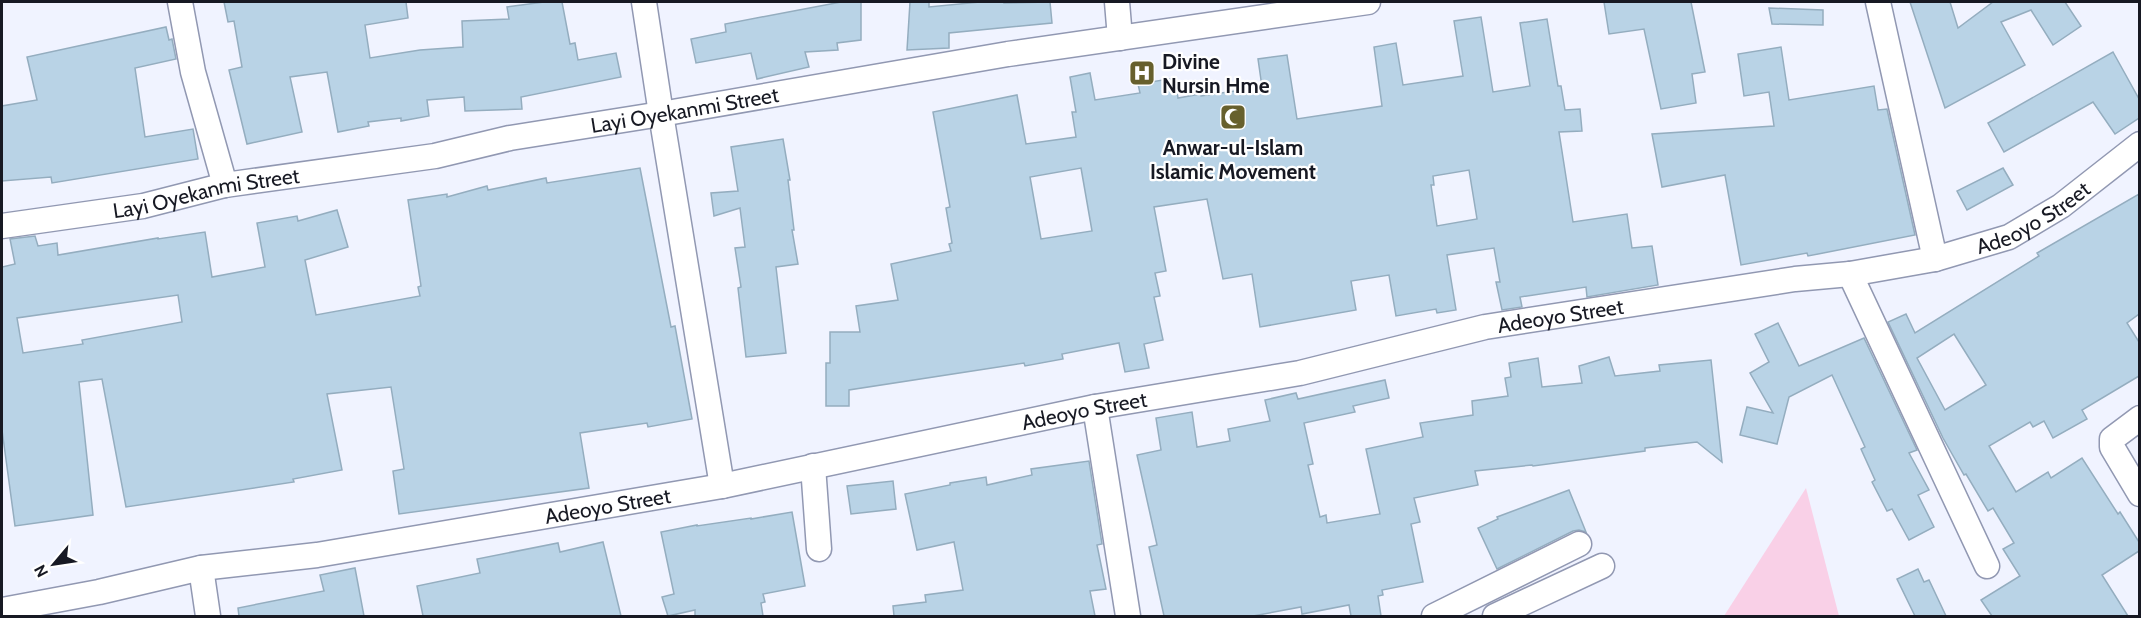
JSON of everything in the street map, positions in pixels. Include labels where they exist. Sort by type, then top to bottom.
[{"type":"street","points":[[180,2],[193,72],[225,186]]},
{"type":"street","points":[[644,2],[722,486]]},
{"type":"street","points":[[1117,2],[1120,38]]},
{"type":"street","name":"Layi Oyekanmi Street","points":[[2,226],[143,206],[225,186],[435,156],[510,138],[1008,54],[1368,2]]},
{"type":"street","points":[[1878,2],[1935,259]]},
{"type":"street","name":"Adeoyo Street","points":[[2,610],[99,592],[201,568],[317,555],[722,486],[1095,408],[1300,372],[1485,327],[1795,279],[1850,274],[1935,259],[2009,237],[2061,206],[2139,144]]},
{"type":"street","points":[[1850,274],[1987,566]]},
{"type":"street","points":[[1095,408],[1128,616]]},
{"type":"street","points":[[2139,418],[2112,439],[2112,447],[2139,494]]},
{"type":"street","points":[[813,466],[819,549]]},
{"type":"street","points":[[1434,616],[1579,544]]},
{"type":"street","points":[[1495,616],[1602,566]]},
{"type":"street","points":[[201,568],[208,616]]},
{"type":"shaded area","points":[[1806,488],[1839,616],[1724,616]]},
{"type":"building","points":[[224,2],[406,2],[408,18],[365,25],[370,58],[420,50],[463,47],[462,21],[509,19],[507,7],[562,2],[570,44],[575,43],[578,60],[616,53],[621,77],[521,97],[522,109],[465,111],[464,97],[427,100],[429,116],[401,121],[401,118],[368,122],[369,126],[338,132],[327,72],[290,77],[302,132],[247,144],[229,70],[242,67],[234,21],[228,22]]},
{"type":"building","points":[[841,2],[861,2],[861,40],[837,43],[838,50],[805,52],[809,67],[757,79],[751,53],[696,63],[691,39],[726,32],[725,24]]},
{"type":"building","points":[[910,2],[929,2],[929,7],[980,2],[1050,2],[1052,23],[949,33],[949,48],[907,50]]},
{"type":"building","points":[[1604,2],[1691,2],[1705,72],[1692,74],[1696,103],[1661,109],[1644,29],[1609,34]]},
{"type":"building","points":[[1910,2],[1950,2],[1958,28],[1993,2],[2065,2],[2081,26],[2053,45],[2031,10],[2001,22],[2025,65],[1945,108]]},
{"type":"building","points":[[1769,8],[1823,10],[1823,25],[1772,24]]},
{"type":"building","points":[[1481,17],[1493,92],[1530,86],[1520,23],[1547,19],[1558,86],[1561,86],[1565,110],[1580,109],[1582,131],[1559,132],[1573,222],[1627,214],[1632,248],[1652,246],[1658,285],[1587,297],[1586,287],[1520,297],[1522,307],[1502,310],[1496,282],[1500,282],[1494,248],[1447,255],[1456,310],[1437,313],[1436,309],[1396,316],[1389,275],[1351,281],[1356,310],[1260,327],[1252,274],[1223,279],[1207,199],[1154,207],[1166,271],[1155,273],[1160,296],[1154,297],[1163,340],[1144,344],[1149,368],[1125,372],[1119,343],[1062,354],[1063,359],[1025,366],[1024,363],[849,390],[849,406],[826,406],[826,363],[830,363],[830,332],[860,332],[856,306],[898,300],[891,264],[951,251],[949,244],[952,243],[946,208],[950,207],[933,112],[1017,95],[1026,144],[1076,137],[1072,112],[1076,112],[1070,77],[1090,73],[1095,100],[1140,93],[1138,84],[1175,78],[1178,98],[1200,94],[1201,96],[1262,87],[1258,59],[1287,55],[1297,119],[1382,106],[1374,47],[1396,43],[1403,85],[1463,76],[1454,21]],"holes":[[[1081,168],[1092,231],[1041,239],[1030,177]],[[1469,170],[1477,219],[1437,226],[1431,185],[1434,185],[1433,176]]]},
{"type":"building","points":[[166,27],[169,40],[172,39],[176,59],[135,68],[145,137],[193,129],[198,159],[52,183],[51,177],[2,181],[2,106],[37,100],[27,57]]},
{"type":"building","points":[[1781,47],[1789,100],[1874,86],[1878,110],[1887,109],[1915,235],[1808,256],[1807,253],[1741,265],[1725,175],[1662,187],[1652,134],[1774,126],[1769,92],[1744,96],[1738,54]]},
{"type":"building","points":[[2113,52],[2139,99],[2139,118],[2115,134],[2093,102],[2004,152],[1988,123]]},
{"type":"building","points":[[783,139],[790,180],[788,180],[794,230],[792,230],[798,264],[776,267],[786,353],[746,357],[738,288],[741,287],[735,248],[745,247],[740,208],[714,216],[711,193],[738,191],[731,147]]},
{"type":"building","points":[[640,168],[671,327],[675,326],[692,419],[648,427],[647,423],[580,433],[589,488],[399,514],[393,471],[404,469],[391,387],[327,394],[342,470],[293,479],[294,482],[126,507],[102,379],[79,382],[93,515],[15,526],[2,430],[2,267],[15,264],[10,239],[35,236],[38,246],[57,243],[58,255],[205,232],[212,277],[265,267],[257,223],[297,216],[298,221],[337,210],[348,247],[305,260],[316,315],[420,296],[418,287],[421,286],[408,200],[447,194],[447,197],[487,186],[488,190],[546,178],[547,183]],"holes":[[[178,295],[182,322],[82,340],[83,344],[23,353],[17,318]]]},
{"type":"building","points":[[2003,168],[2013,185],[1967,210],[1957,191]]},
{"type":"building","points":[[2139,194],[2139,314],[2127,323],[2139,342],[2139,376],[2082,410],[2087,419],[2053,438],[2044,421],[2033,427],[2030,422],[1989,446],[2016,492],[2048,472],[2051,478],[2082,458],[2139,542],[2139,551],[2102,575],[2128,616],[1992,616],[1981,600],[2020,576],[2003,549],[2014,543],[1993,508],[1988,511],[1966,474],[1964,475],[1943,438],[1888,322],[1906,314],[1915,333],[2039,256],[2037,253]],"holes":[[[1954,334],[1986,385],[1945,410],[1917,358]]]},
{"type":"building","points":[[1778,323],[1799,366],[1864,338],[1917,450],[1909,453],[1929,490],[1918,495],[1934,527],[1909,540],[1892,509],[1887,511],[1872,482],[1875,480],[1861,449],[1865,447],[1832,375],[1789,397],[1777,444],[1740,435],[1747,407],[1773,413],[1750,373],[1769,362],[1755,334]]},
{"type":"building","points":[[1609,357],[1615,376],[1660,371],[1659,365],[1711,360],[1722,462],[1697,442],[1645,448],[1645,451],[1533,466],[1475,471],[1478,485],[1414,498],[1420,522],[1411,524],[1423,582],[1382,590],[1383,595],[1378,596],[1381,616],[1351,616],[1349,605],[1302,614],[1301,607],[1253,616],[1164,616],[1149,547],[1157,545],[1137,455],[1161,450],[1156,418],[1192,412],[1197,447],[1230,441],[1228,429],[1270,421],[1265,400],[1296,393],[1298,399],[1385,380],[1389,398],[1353,406],[1355,412],[1304,423],[1313,464],[1308,465],[1320,517],[1326,515],[1327,523],[1380,514],[1366,449],[1423,437],[1420,423],[1473,415],[1472,401],[1508,396],[1505,378],[1511,377],[1509,363],[1538,358],[1542,387],[1582,383],[1579,366]]},
{"type":"building","points":[[1089,461],[1102,544],[1097,545],[1106,589],[1090,591],[1095,616],[894,616],[893,606],[926,602],[925,595],[963,590],[954,542],[917,550],[905,494],[986,477],[987,485],[1032,475],[1031,469]]},
{"type":"building","points":[[893,481],[896,509],[851,514],[847,486]]},
{"type":"building","points":[[1569,490],[1586,532],[1573,531],[1497,569],[1478,528],[1498,519],[1497,517]]},
{"type":"building","points":[[792,512],[805,586],[763,594],[765,602],[761,603],[763,616],[695,616],[695,610],[668,616],[662,597],[674,594],[661,532]]},
{"type":"building","points":[[603,542],[621,616],[423,616],[417,586],[480,573],[477,559],[558,543],[560,552]]},
{"type":"building","points":[[355,568],[364,616],[239,616],[238,608],[324,591],[320,575]]},
{"type":"building","points":[[1918,569],[1924,582],[1929,580],[1946,616],[1915,616],[1897,579]]},
{"type":"place","name":"Divine Nursin Hme","points":[[1142,73]]},
{"type":"place","name":"Anwar-ul-Islam Islamic Movement","points":[[1233,117]]}]
